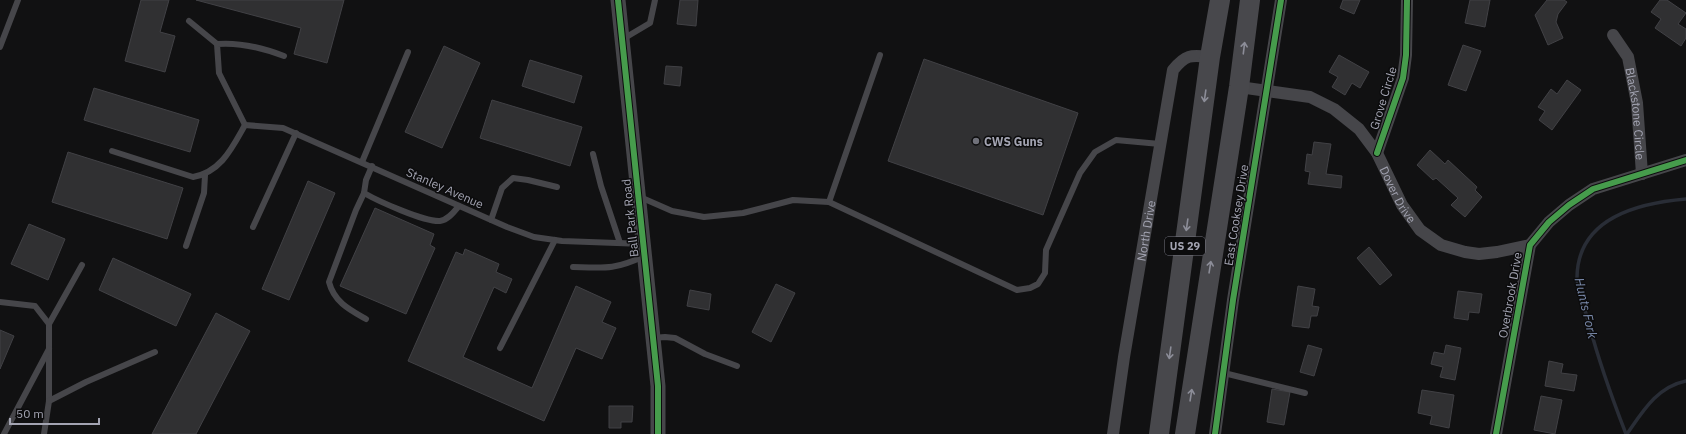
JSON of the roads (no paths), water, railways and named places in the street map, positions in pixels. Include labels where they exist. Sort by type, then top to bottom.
[{"type":"highway","name":"US 29","points":[[1159,434],[1210,57],[1220,0]]},
{"type":"highway","name":"US 29","points":[[1185,434],[1239,87],[1250,0]]},
{"type":"street","name":"Ball Park Road","points":[[618,0],[658,386],[658,434]]},
{"type":"street","name":"East Cooksey Drive","points":[[1215,434],[1233,300],[1268,90],[1281,0]]},
{"type":"street","name":"Grove Circle","points":[[1377,153],[1403,78],[1406,55],[1407,0]]},
{"type":"street","name":"Blackstone Circle","points":[[1613,36],[1628,56],[1636,102],[1642,174]]},
{"type":"street","name":"North Drive","points":[[1113,434],[1173,70],[1182,59],[1191,55],[1210,57]]},
{"type":"street","name":"Dover Drive","points":[[1239,87],[1310,97],[1334,109],[1359,129],[1377,153],[1402,205],[1420,230],[1441,245],[1465,252],[1479,254],[1530,245]]},
{"type":"street","name":"Overbrook Drive","points":[[1496,434],[1530,245],[1549,222],[1569,205],[1593,189],[1686,160]]},
{"type":"lane","points":[[0,47],[18,0]]},
{"type":"lane","points":[[621,40],[650,23],[655,0]]},
{"type":"lane","points":[[189,21],[217,44],[231,43],[271,51],[284,56]]},
{"type":"lane","points":[[112,151],[193,177],[205,175],[217,167],[228,154],[245,126],[219,73],[217,44]]},
{"type":"lane","points":[[362,162],[408,52]]},
{"type":"lane","points":[[828,202],[880,55]]},
{"type":"lane","name":"Stanley Avenue","points":[[245,126],[283,128],[372,166],[491,220],[534,237],[555,240],[620,243],[644,250]]},
{"type":"lane","points":[[253,227],[296,133]]},
{"type":"lane","points":[[638,196],[672,211],[704,217],[743,213],[793,200],[828,202],[1017,290],[1030,288],[1038,284],[1045,273],[1046,250],[1080,173],[1095,152],[1116,140],[1160,144]]},
{"type":"lane","points":[[593,154],[601,186],[620,243]]},
{"type":"lane","points":[[366,319],[348,309],[332,293],[329,282],[356,210],[364,193],[366,180],[372,166]]},
{"type":"lane","points":[[186,246],[204,194],[205,175]]},
{"type":"lane","points":[[491,220],[502,188],[513,178],[557,187]]},
{"type":"lane","points":[[364,193],[381,203],[430,220],[441,221],[451,216],[459,206]]},
{"type":"lane","points":[[500,348],[555,240]]},
{"type":"lane","points":[[573,267],[608,268],[626,265],[644,250]]},
{"type":"lane","points":[[44,434],[49,400],[50,324],[82,265]]},
{"type":"lane","points":[[0,302],[34,306],[50,324]]},
{"type":"lane","points":[[653,338],[674,338],[705,354],[737,366]]},
{"type":"lane","points":[[4,434],[49,348]]},
{"type":"lane","points":[[49,400],[155,352]]},
{"type":"lane","points":[[1224,373],[1305,393]]},
{"type":"waterway","name":"Hunts Fork","points":[[1626,434],[1601,366],[1580,294],[1577,282],[1580,257],[1588,240],[1599,227],[1614,217],[1649,205],[1686,199]]},
{"type":"waterway","points":[[1627,434],[1645,409],[1659,394],[1676,384],[1686,381]]},
{"type":"place","name":"CWS Guns","points":[[976,141]]}]
